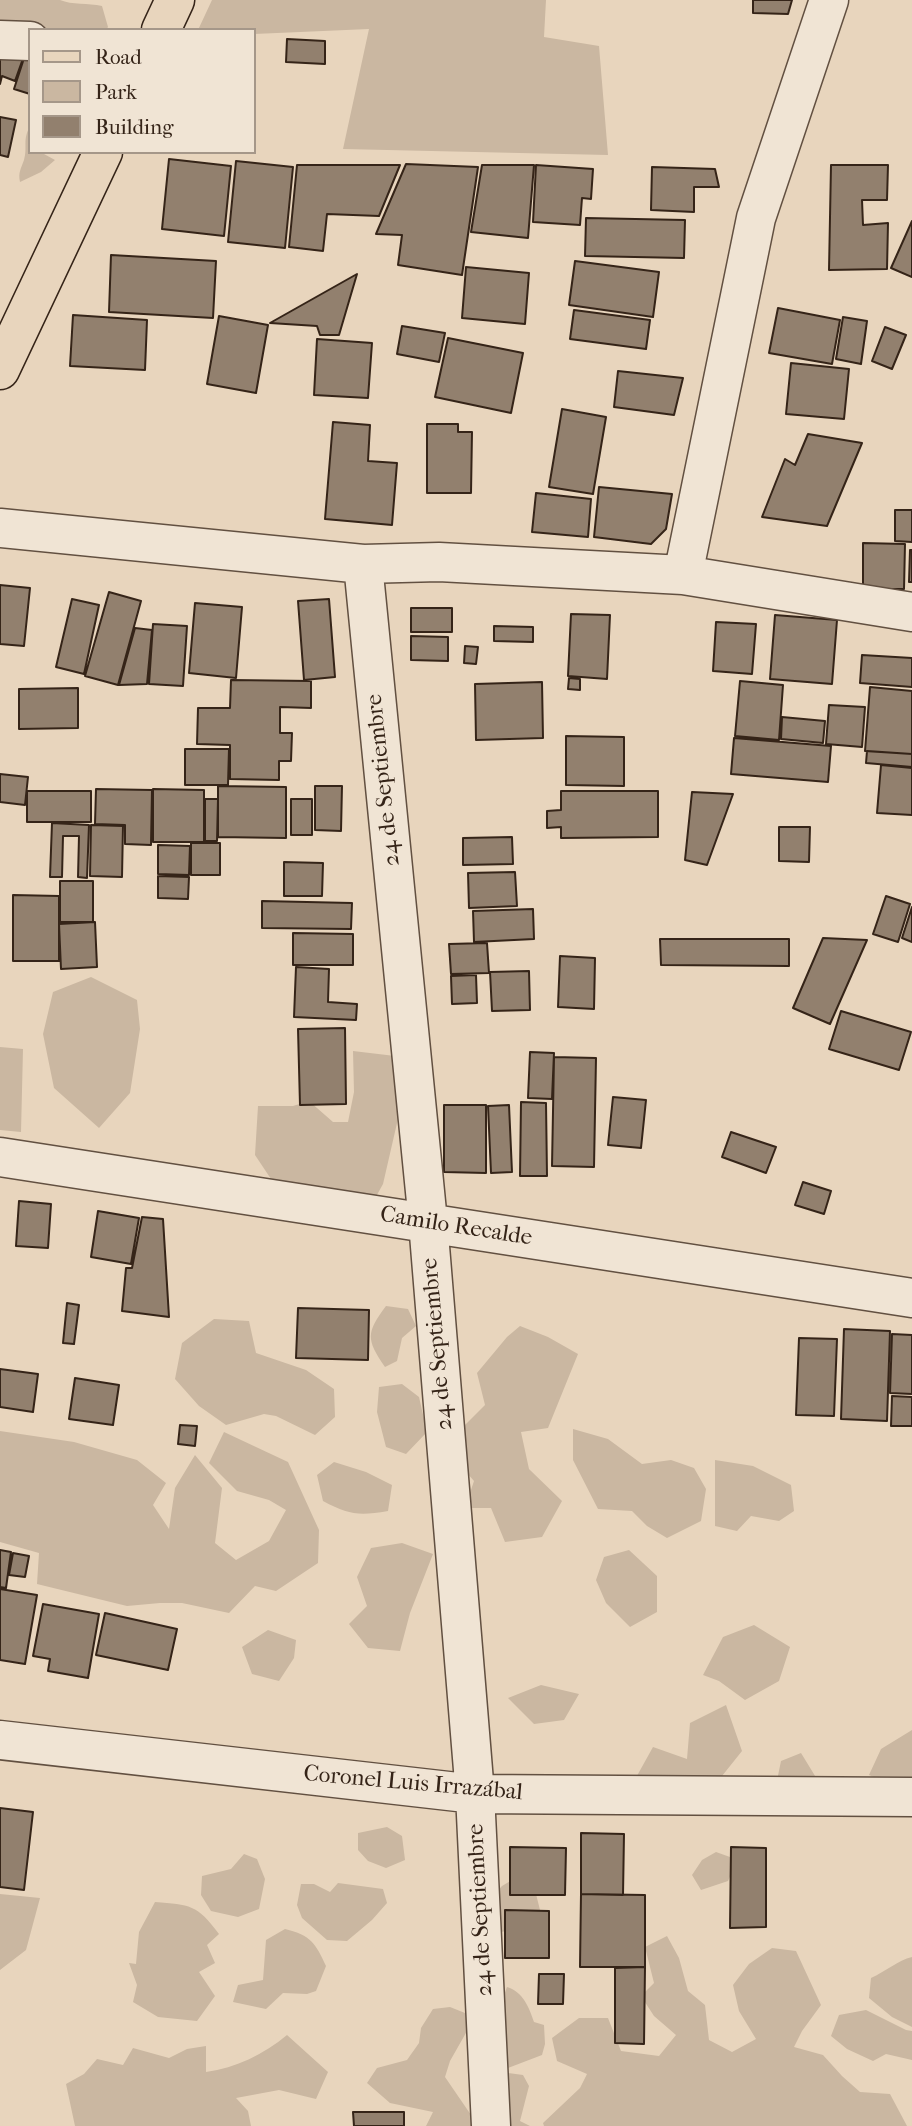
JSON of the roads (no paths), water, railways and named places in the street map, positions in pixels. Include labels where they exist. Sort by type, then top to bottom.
[{"type":"main road","points":[[162,28],[175,0]]},
{"type":"main road","points":[[0,370],[102,154]]},
{"type":"street","points":[[683,575],[756,218],[829,0]]},
{"type":"street","points":[[0,40],[28,41]]},
{"type":"street","points":[[0,528],[363,564],[439,562],[683,575],[912,612]]},
{"type":"street","name":"24 de Septiembre","points":[[363,564],[428,1222],[475,1794],[491,2126]]},
{"type":"street","name":"Camilo Recalde","points":[[0,1157],[912,1298]]},
{"type":"street","name":"Coronel Luis Irrazábal","points":[[0,1740],[475,1794],[912,1797]]}]
